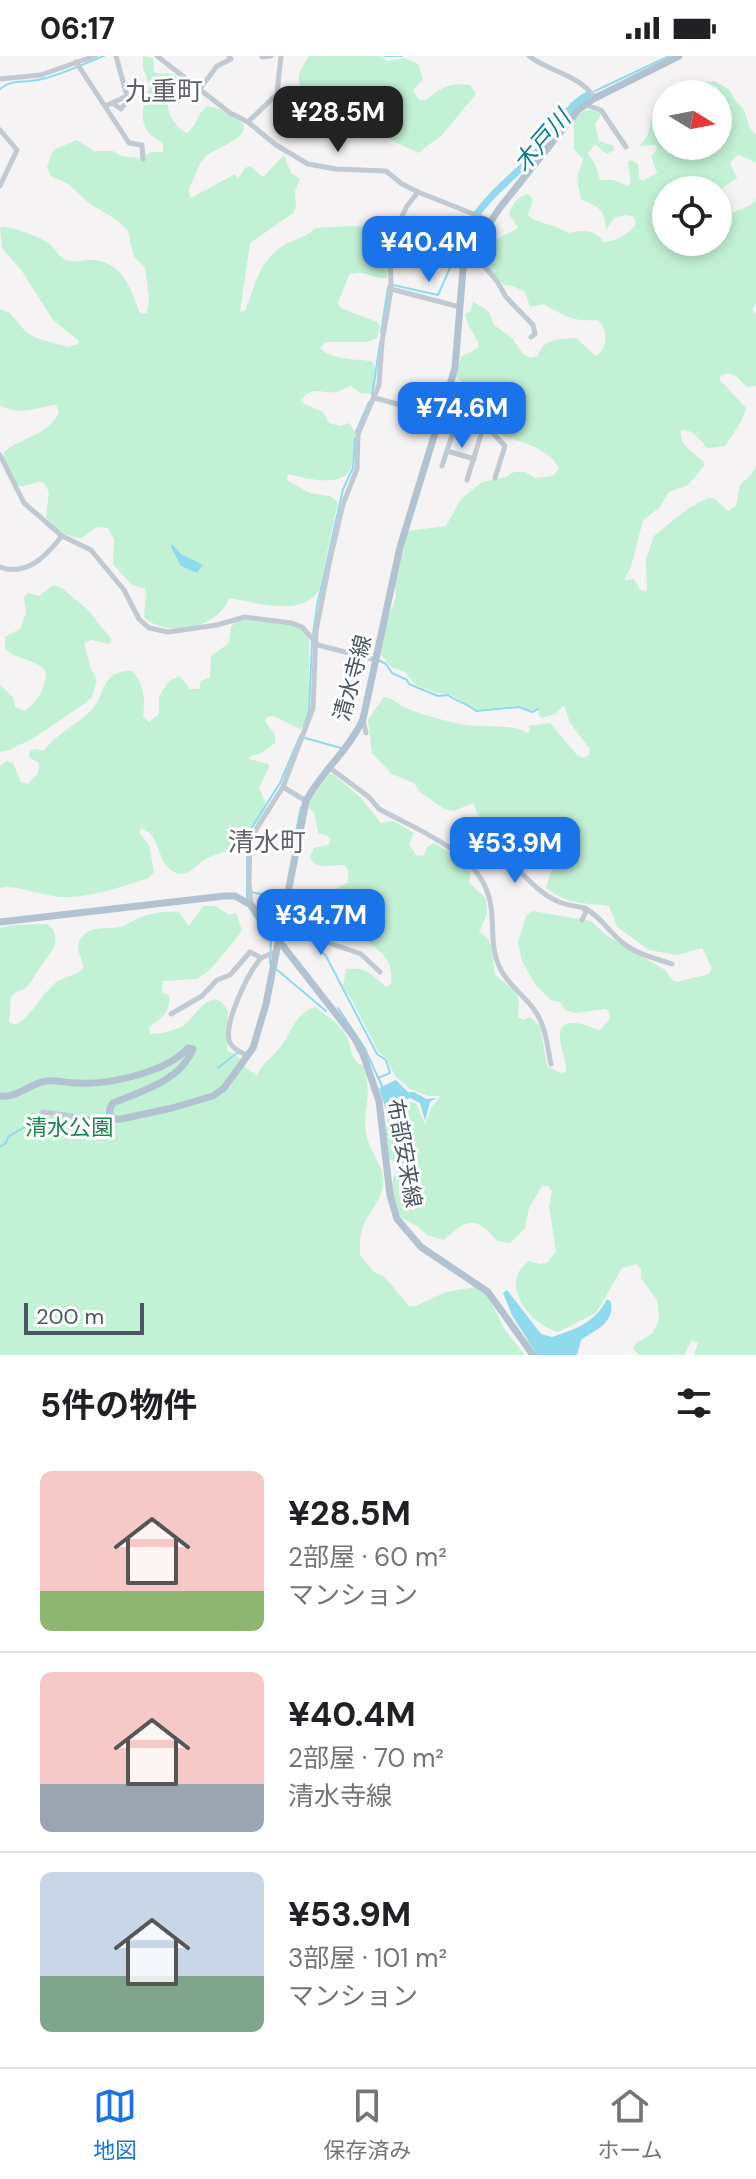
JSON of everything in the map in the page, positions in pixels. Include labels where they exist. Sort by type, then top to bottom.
[{"type":"main road","name":"清水寺線","points":[[113,1119],[172,1108],[213,1096],[224,1088],[258,1039],[306,801],[357,733],[363,719],[400,547],[455,368],[463,269],[471,251],[561,130],[585,104],[679,56]]},
{"type":"main road","points":[[0,922],[39,920],[224,896],[235,896],[251,905]]},
{"type":"main road","name":"布部安来線","points":[[251,905],[354,1037],[363,1054],[379,1101],[391,1203],[401,1226],[421,1247],[488,1292],[533,1355]]},
{"type":"main road","points":[[0,1096],[10,1096],[45,1081],[80,1083],[139,1075],[171,1063],[188,1048],[193,1049],[189,1058],[170,1077],[113,1103],[109,1113],[113,1119]]},
{"type":"street","points":[[2,81],[41,75],[95,56]]},
{"type":"street","points":[[105,106],[127,96],[116,56]]},
{"type":"street","points":[[157,56],[230,113],[308,164],[336,169],[386,171],[418,192],[491,221]]},
{"type":"street","points":[[199,90],[217,66],[231,59],[229,56]]},
{"type":"street","points":[[262,57],[271,56]]},
{"type":"street","points":[[248,122],[277,94],[281,56]]},
{"type":"street","points":[[529,56],[559,74],[581,81],[595,98]]},
{"type":"street","points":[[77,64],[129,143],[142,145],[143,159]]},
{"type":"street","points":[[112,103],[121,109],[129,99]]},
{"type":"street","points":[[585,104],[601,110],[626,147]]},
{"type":"street","points":[[0,130],[17,150],[0,186]]},
{"type":"street","points":[[251,905],[250,839],[283,787],[313,708],[315,641],[339,517],[357,469],[358,434],[379,385],[391,289],[390,247],[407,206],[418,192]]},
{"type":"street","points":[[471,251],[497,281],[506,297],[533,325],[535,335]]},
{"type":"street","points":[[391,289],[460,307]]},
{"type":"street","points":[[533,325],[538,319]]},
{"type":"street","points":[[375,398],[491,431],[505,446],[495,478]]},
{"type":"street","points":[[442,466],[457,420]]},
{"type":"street","points":[[467,480],[483,428]]},
{"type":"street","points":[[447,451],[474,459]]},
{"type":"street","points":[[0,455],[3,471],[24,503],[62,536],[91,550],[124,590],[139,619],[149,628],[168,632],[217,625],[245,617],[292,623],[302,627],[318,645],[377,660]]},
{"type":"street","points":[[0,567],[9,570],[29,566],[45,557],[62,536]]},
{"type":"street","points":[[363,719],[366,733]]},
{"type":"street","points":[[330,768],[369,797],[379,809],[459,854],[486,886],[491,902],[494,955],[502,972],[536,1013],[543,1028],[551,1064]]},
{"type":"street","points":[[283,787],[306,801]]},
{"type":"street","points":[[459,854],[481,838],[486,840],[519,867],[534,885],[559,902],[584,908],[598,916],[625,945],[672,964]]},
{"type":"street","points":[[286,896],[298,900],[312,930],[323,942],[361,954],[380,972]]},
{"type":"street","points":[[582,920],[586,912],[584,908]]},
{"type":"street","points":[[278,939],[308,919]]},
{"type":"street","points":[[171,1014],[202,996],[217,980],[230,975],[250,952],[261,958]]},
{"type":"street","points":[[247,1055],[233,1048],[229,1041],[229,1022],[235,1004],[261,958],[275,952]]},
{"type":"street","points":[[29,1126],[43,1112],[113,1119]]},
{"type":"green space","points":[[143,56],[153,58],[154,72],[174,75],[179,80],[180,86],[169,99],[168,106],[176,125],[183,131],[187,133],[190,130],[207,106],[222,111],[243,125],[240,135],[210,153],[199,165],[190,187],[191,198],[235,174],[238,179],[250,166],[263,177],[284,155],[291,173],[300,179],[295,191],[296,207],[293,213],[250,243],[240,312],[245,311],[257,279],[270,257],[281,247],[315,228],[366,227],[391,238],[387,278],[359,273],[349,275],[338,303],[341,308],[377,322],[380,326],[377,338],[368,342],[325,342],[320,348],[337,357],[371,361],[376,382],[371,394],[360,393],[351,386],[334,392],[311,392],[301,399],[302,403],[323,412],[329,423],[340,426],[349,423],[355,432],[353,461],[345,476],[330,480],[289,474],[287,477],[288,481],[310,493],[330,496],[338,502],[319,590],[311,599],[290,606],[229,598],[214,617],[191,627],[165,627],[144,617],[146,589],[132,585],[113,564],[114,539],[108,528],[96,527],[82,538],[57,529],[46,517],[49,492],[44,483],[16,485],[4,461],[4,452],[49,426],[59,412],[56,405],[22,411],[0,405],[0,309],[10,313],[25,331],[36,338],[67,347],[79,341],[53,320],[22,271],[2,248],[0,227],[18,230],[42,240],[68,261],[105,262],[130,287],[140,314],[147,313],[149,299],[145,267],[134,257],[128,231],[68,184],[51,176],[47,167],[53,150],[77,140],[94,151],[113,151],[121,156],[140,158],[151,152],[163,152],[163,142],[148,132],[143,118],[144,102],[150,86],[143,68]]},
{"type":"green space","points":[[309,56],[380,56],[388,61],[404,58],[418,64],[423,79],[413,90],[419,100],[426,100],[441,89],[457,84],[470,85],[476,94],[442,135],[418,153],[384,134],[370,115],[361,121],[359,134],[339,138],[324,130],[295,104],[303,91],[300,73]]},
{"type":"green space","points":[[732,94],[756,135],[756,163],[736,156],[730,163],[737,178],[732,181],[732,176],[652,176],[652,256],[732,256],[732,213],[751,205],[756,199],[756,303],[752,310],[756,314],[756,386],[747,387],[736,376],[727,373],[720,376],[720,380],[746,408],[725,446],[707,448],[693,433],[681,430],[682,440],[704,462],[704,466],[688,485],[669,492],[659,508],[643,520],[631,567],[624,580],[634,579],[640,590],[647,591],[646,559],[654,536],[687,509],[708,498],[715,499],[728,511],[736,506],[740,485],[752,474],[756,465],[756,1355],[694,1355],[698,1343],[692,1340],[684,1355],[639,1355],[633,1349],[636,1343],[652,1334],[659,1320],[657,1300],[641,1278],[637,1264],[622,1268],[596,1313],[558,1332],[537,1321],[521,1302],[516,1280],[529,1261],[539,1264],[548,1262],[556,1251],[549,1206],[552,1191],[548,1186],[542,1186],[529,1208],[525,1228],[510,1243],[497,1241],[483,1227],[471,1223],[444,1240],[427,1235],[401,1218],[391,1193],[393,1178],[400,1168],[399,1164],[388,1158],[387,1119],[396,1105],[416,1103],[425,1124],[440,1096],[428,1096],[410,1089],[395,1076],[343,987],[346,969],[355,969],[370,973],[387,987],[391,983],[388,962],[365,938],[355,917],[330,918],[309,905],[309,899],[327,895],[348,882],[348,870],[344,865],[320,865],[310,857],[314,848],[328,845],[331,840],[318,833],[309,802],[329,774],[333,774],[361,798],[381,823],[394,821],[414,833],[409,844],[417,856],[424,855],[427,847],[434,843],[453,854],[471,872],[469,882],[486,899],[487,915],[479,931],[491,945],[495,974],[517,995],[518,1017],[523,1020],[530,1017],[540,1026],[547,1066],[560,1073],[566,1072],[560,1039],[563,1026],[581,1024],[600,1030],[610,1019],[609,1011],[575,1013],[565,1010],[560,1002],[551,1000],[535,984],[522,961],[518,942],[526,916],[532,911],[591,921],[606,935],[665,970],[677,982],[709,974],[712,968],[702,948],[677,955],[649,950],[617,927],[609,906],[570,901],[546,888],[551,872],[577,848],[575,832],[567,830],[533,845],[508,845],[485,832],[473,803],[454,811],[444,809],[420,792],[414,783],[392,774],[372,753],[368,720],[384,697],[403,707],[466,725],[507,727],[527,733],[529,726],[550,723],[577,755],[583,758],[589,755],[590,749],[570,723],[564,705],[555,714],[542,718],[538,708],[530,711],[517,706],[478,710],[449,694],[416,685],[405,672],[391,667],[380,653],[396,598],[395,584],[407,531],[446,526],[461,499],[482,482],[514,472],[525,472],[535,478],[553,476],[559,469],[550,456],[477,421],[468,386],[456,377],[461,357],[479,347],[465,314],[471,311],[473,301],[489,312],[494,325],[512,338],[523,354],[530,358],[538,356],[544,346],[558,339],[576,338],[596,356],[605,344],[604,329],[598,320],[570,318],[544,304],[530,307],[525,292],[504,285],[485,264],[484,258],[493,241],[518,228],[509,214],[513,204],[528,194],[533,199],[528,215],[535,220],[568,233],[588,232],[604,242],[626,234],[634,227],[634,217],[627,215],[615,217],[606,230],[600,210],[581,199],[577,179],[583,159],[574,149],[574,119],[586,110],[600,111],[595,124],[599,141],[614,146],[614,150],[607,154],[595,144],[588,153],[600,180],[613,180],[628,186],[631,183],[628,162],[631,160],[638,164],[642,181],[657,173],[652,160],[732,160]]},
{"type":"green space","points":[[651,120],[652,145],[640,146],[648,135]]},
{"type":"green space","points":[[53,585],[62,588],[87,609],[112,640],[109,644],[92,640],[84,643],[97,680],[92,697],[34,738],[0,752],[0,685],[13,697],[15,707],[25,711],[40,694],[46,672],[37,664],[5,649],[5,637],[21,628],[26,612],[24,597],[28,593],[40,596]]},
{"type":"green space","points":[[250,619],[291,624],[302,628],[309,638],[309,706],[305,725],[300,729],[274,716],[267,717],[265,721],[275,735],[275,743],[249,759],[268,764],[259,788],[267,806],[246,835],[230,849],[182,874],[168,868],[152,836],[141,828],[139,832],[149,845],[154,872],[149,878],[99,893],[68,897],[0,888],[0,766],[7,761],[13,763],[21,782],[28,784],[39,770],[39,763],[29,757],[30,751],[44,751],[87,714],[96,704],[109,678],[120,672],[132,671],[142,687],[143,717],[149,722],[159,714],[159,696],[169,681],[180,676],[190,689],[199,689],[201,681],[210,677],[211,656],[229,643],[231,627],[235,622]]},
{"type":"green space","name":"清水公園","points":[[203,906],[216,906],[229,915],[236,913],[242,930],[209,971],[197,979],[163,981],[162,992],[169,996],[168,1007],[164,1015],[149,1028],[150,1034],[183,1026],[204,1005],[216,1000],[228,1012],[227,1050],[257,1076],[303,1014],[316,1007],[336,1023],[347,1039],[355,1060],[363,1066],[368,1086],[366,1133],[383,1178],[379,1197],[361,1233],[360,1255],[374,1272],[385,1277],[409,1306],[416,1306],[446,1292],[475,1287],[489,1298],[505,1330],[525,1355],[0,1355],[0,928],[48,924],[55,936],[54,947],[30,984],[11,997],[9,1022],[16,1025],[53,985],[83,969],[78,944],[88,932],[115,928],[146,916],[169,912],[179,912],[189,926]]},
{"type":"water","points":[[172,544],[181,554],[203,565],[197,573],[181,566]]},
{"type":"water","points":[[396,1080],[408,1092],[426,1099],[437,1098],[430,1102],[425,1121],[420,1103],[410,1098],[390,1106],[387,1113],[379,1088]]},
{"type":"water","points":[[507,1290],[541,1334],[552,1337],[591,1319],[607,1299],[611,1302],[610,1316],[603,1325],[581,1340],[577,1355],[537,1355],[512,1315],[503,1293]]},
{"type":"waterway","points":[[0,89],[13,83],[54,76],[104,56]]},
{"type":"waterway","points":[[384,56],[402,56]]},
{"type":"waterway","name":"木戸川","points":[[595,91],[669,56]]},
{"type":"waterway","name":"木戸川","points":[[468,227],[492,196],[539,150],[567,112],[588,95]]},
{"type":"waterway","points":[[381,333],[388,287],[393,285],[438,295],[468,227]]},
{"type":"waterway","points":[[372,396],[380,343]]},
{"type":"waterway","points":[[356,432],[369,402]]},
{"type":"waterway","points":[[313,635],[343,489],[353,468],[355,439]]},
{"type":"waterway","points":[[304,726],[309,711],[312,641]]},
{"type":"waterway","points":[[378,660],[409,684],[438,696],[448,695],[476,711],[519,707],[532,712],[538,709]]},
{"type":"waterway","points":[[247,900],[247,835],[280,783],[300,736]]},
{"type":"waterway","points":[[305,738],[341,748]]},
{"type":"waterway","points":[[296,832],[301,807]]},
{"type":"waterway","points":[[251,892],[284,899]]},
{"type":"waterway","points":[[288,903],[296,923]]},
{"type":"waterway","points":[[248,906],[271,940],[270,964]]},
{"type":"waterway","points":[[273,928],[278,927],[281,909]]},
{"type":"waterway","points":[[299,928],[326,956],[377,1054],[386,1060],[390,1073],[378,1078]]},
{"type":"waterway","points":[[275,968],[326,1011]]},
{"type":"waterway","points":[[338,1008],[364,1047],[382,1086]]},
{"type":"waterway","points":[[218,1068],[238,1052]]},
{"type":"waterway","points":[[54,1121],[72,1120]]},
{"type":"waterway","points":[[0,1147],[8,1137],[26,1126],[32,1128]]},
{"type":"district","name":"九重町","points":[[164,91]]},
{"type":"district","name":"清水町","points":[[267,842]]}]
